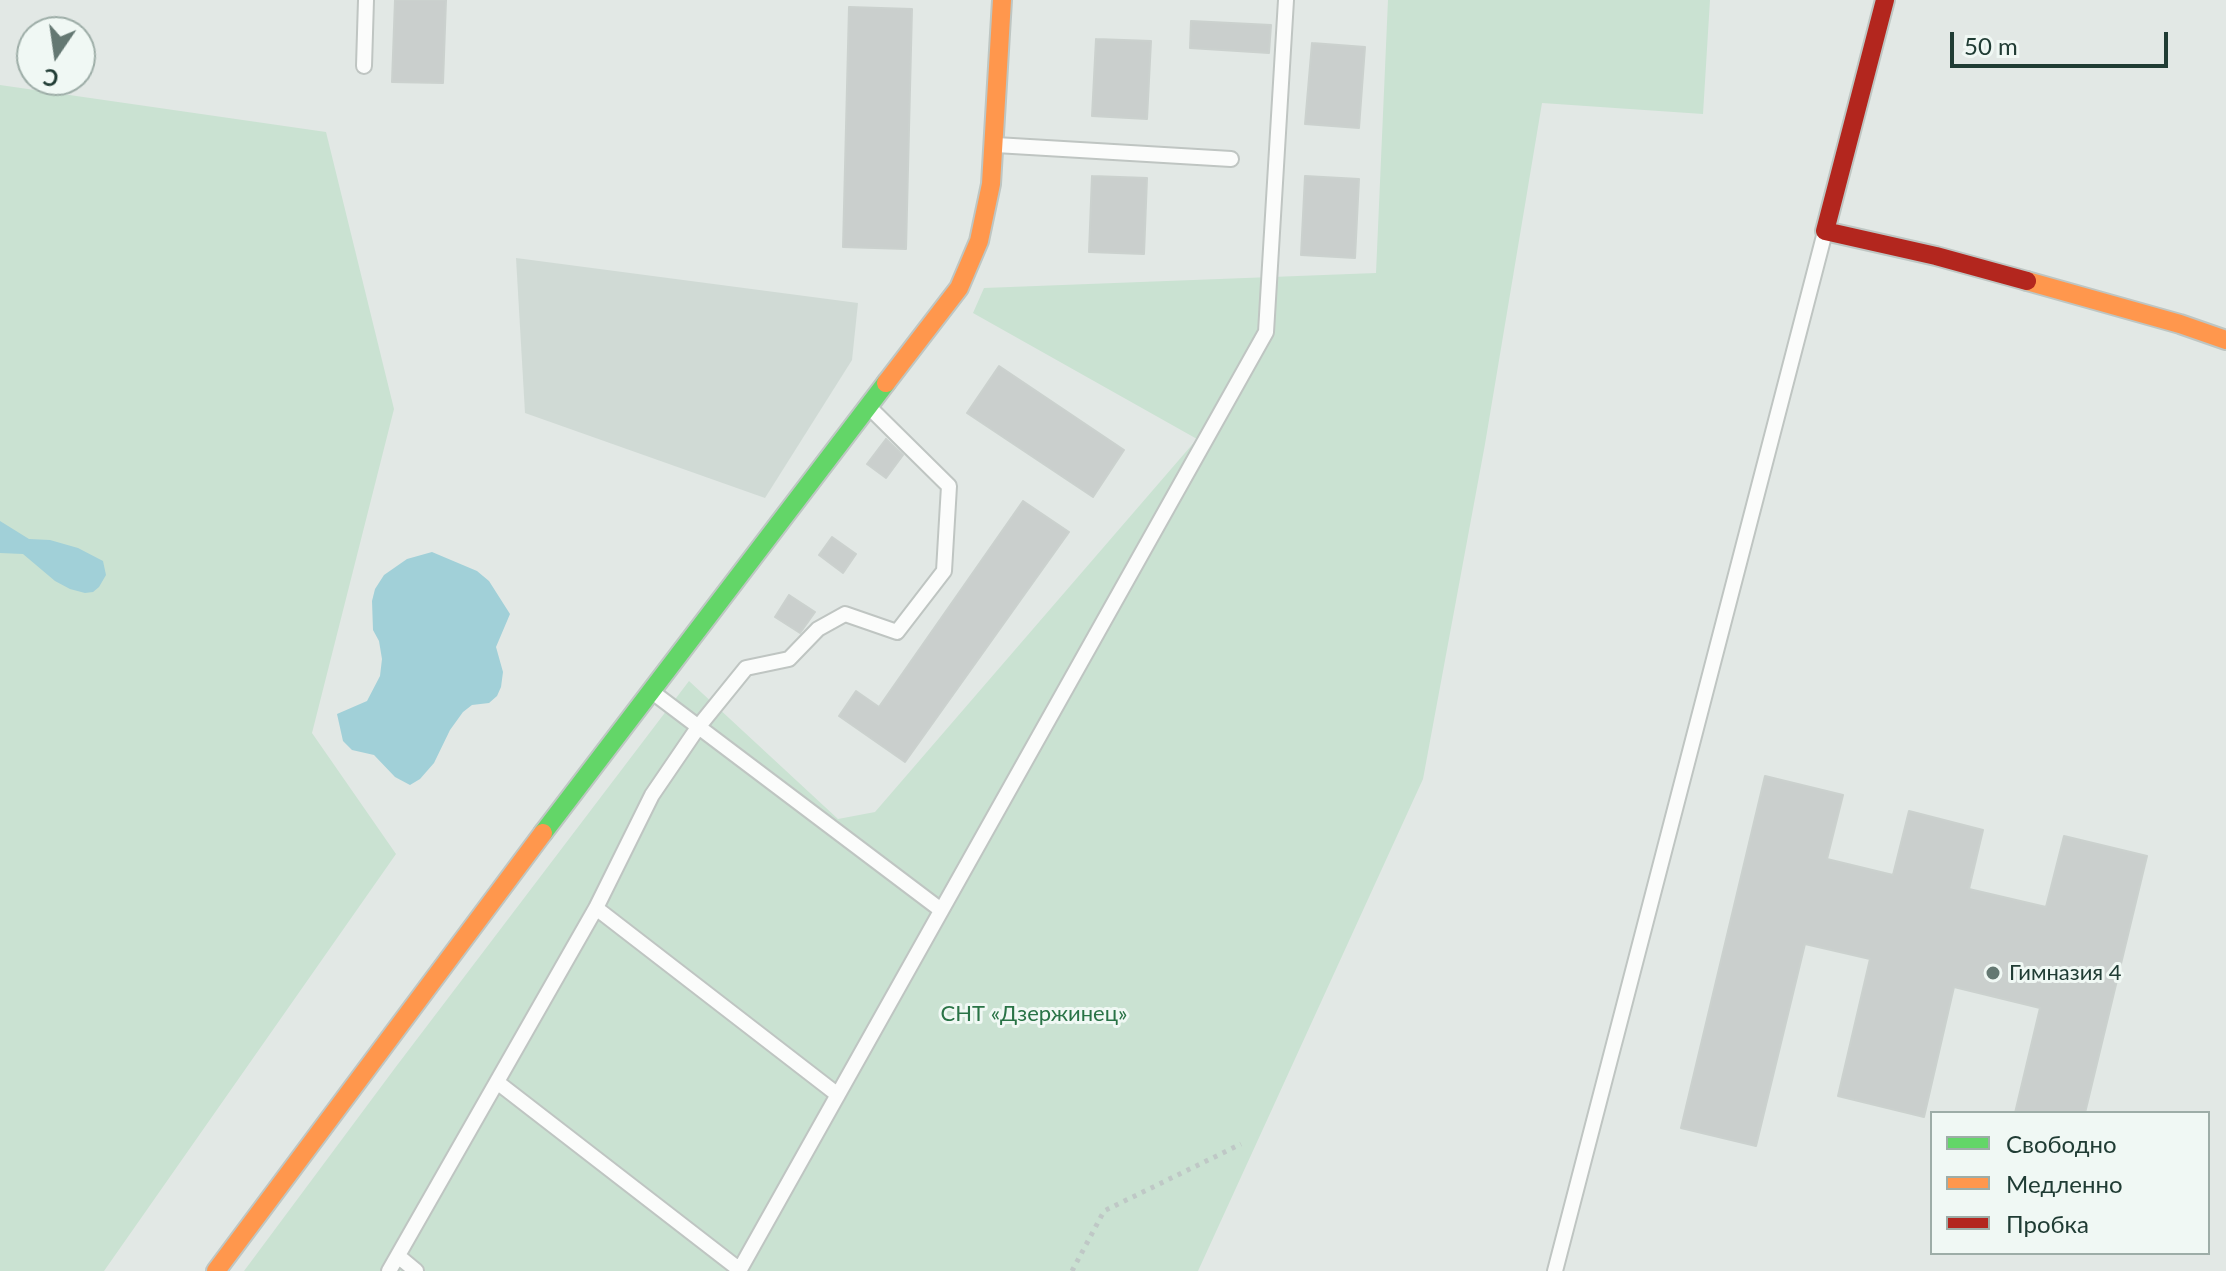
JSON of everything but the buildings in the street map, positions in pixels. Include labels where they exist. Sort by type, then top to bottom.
[{"type":"street","points":[[216,1271],[650,690],[954,294],[972,262],[987,210],[995,145],[1002,0]]},
{"type":"street","points":[[1885,0],[1825,231],[1936,256],[2180,324],[2226,340]]},
{"type":"lane","points":[[364,66],[366,0]]},
{"type":"lane","points":[[497,1082],[739,1271],[1266,332],[1286,0]]},
{"type":"lane","points":[[995,145],[1231,159]]},
{"type":"lane","points":[[1555,1271],[1825,231]]},
{"type":"lane","points":[[389,1271],[596,908],[652,795],[699,726],[746,668],[789,659],[818,629],[845,614],[897,632],[944,571],[949,486],[867,406]]},
{"type":"lane","points":[[650,690],[941,910]]},
{"type":"lane","points":[[596,908],[838,1095]]},
{"type":"lane","points":[[398,1256],[416,1271]]},
{"type":"path","points":[[1072,1271],[1104,1211],[1241,1144]]},
{"type":"shaded area","points":[[516,258],[858,303],[852,360],[765,498],[525,413]]},
{"type":"green space","name":"СНТ «Дзержинец»","points":[[1388,0],[1710,0],[1703,114],[1542,103],[1485,444],[1423,779],[1198,1271],[244,1271],[689,681],[838,819],[875,812],[1197,439],[973,313],[984,288],[1376,273]]},
{"type":"green space","points":[[0,85],[16,87],[16,96],[76,96],[326,132],[394,409],[312,733],[396,854],[104,1271],[0,1271]]},
{"type":"water","points":[[0,521],[29,539],[50,540],[78,548],[103,561],[106,575],[99,587],[85,593],[70,589],[55,581],[23,554],[0,553]]},
{"type":"water","points":[[432,552],[477,571],[489,581],[510,614],[496,647],[503,672],[497,696],[489,703],[472,705],[463,712],[450,730],[434,763],[410,785],[395,777],[374,755],[352,750],[343,741],[337,714],[367,701],[380,676],[382,659],[379,641],[373,630],[372,601],[375,589],[384,575],[407,559]]},
{"type":"traffic: fast","points":[[543,833],[886,383]]},
{"type":"traffic: slow","points":[[886,383],[959,288],[979,241],[991,184],[1002,0]]},
{"type":"traffic: slow","points":[[2027,281],[2226,340]]},
{"type":"traffic: slow","points":[[216,1271],[543,833]]},
{"type":"traffic: jam","points":[[1885,0],[1825,231],[1936,256],[2027,281]]},
{"type":"place","name":"Гимназия 4","points":[[1993,973]]}]
